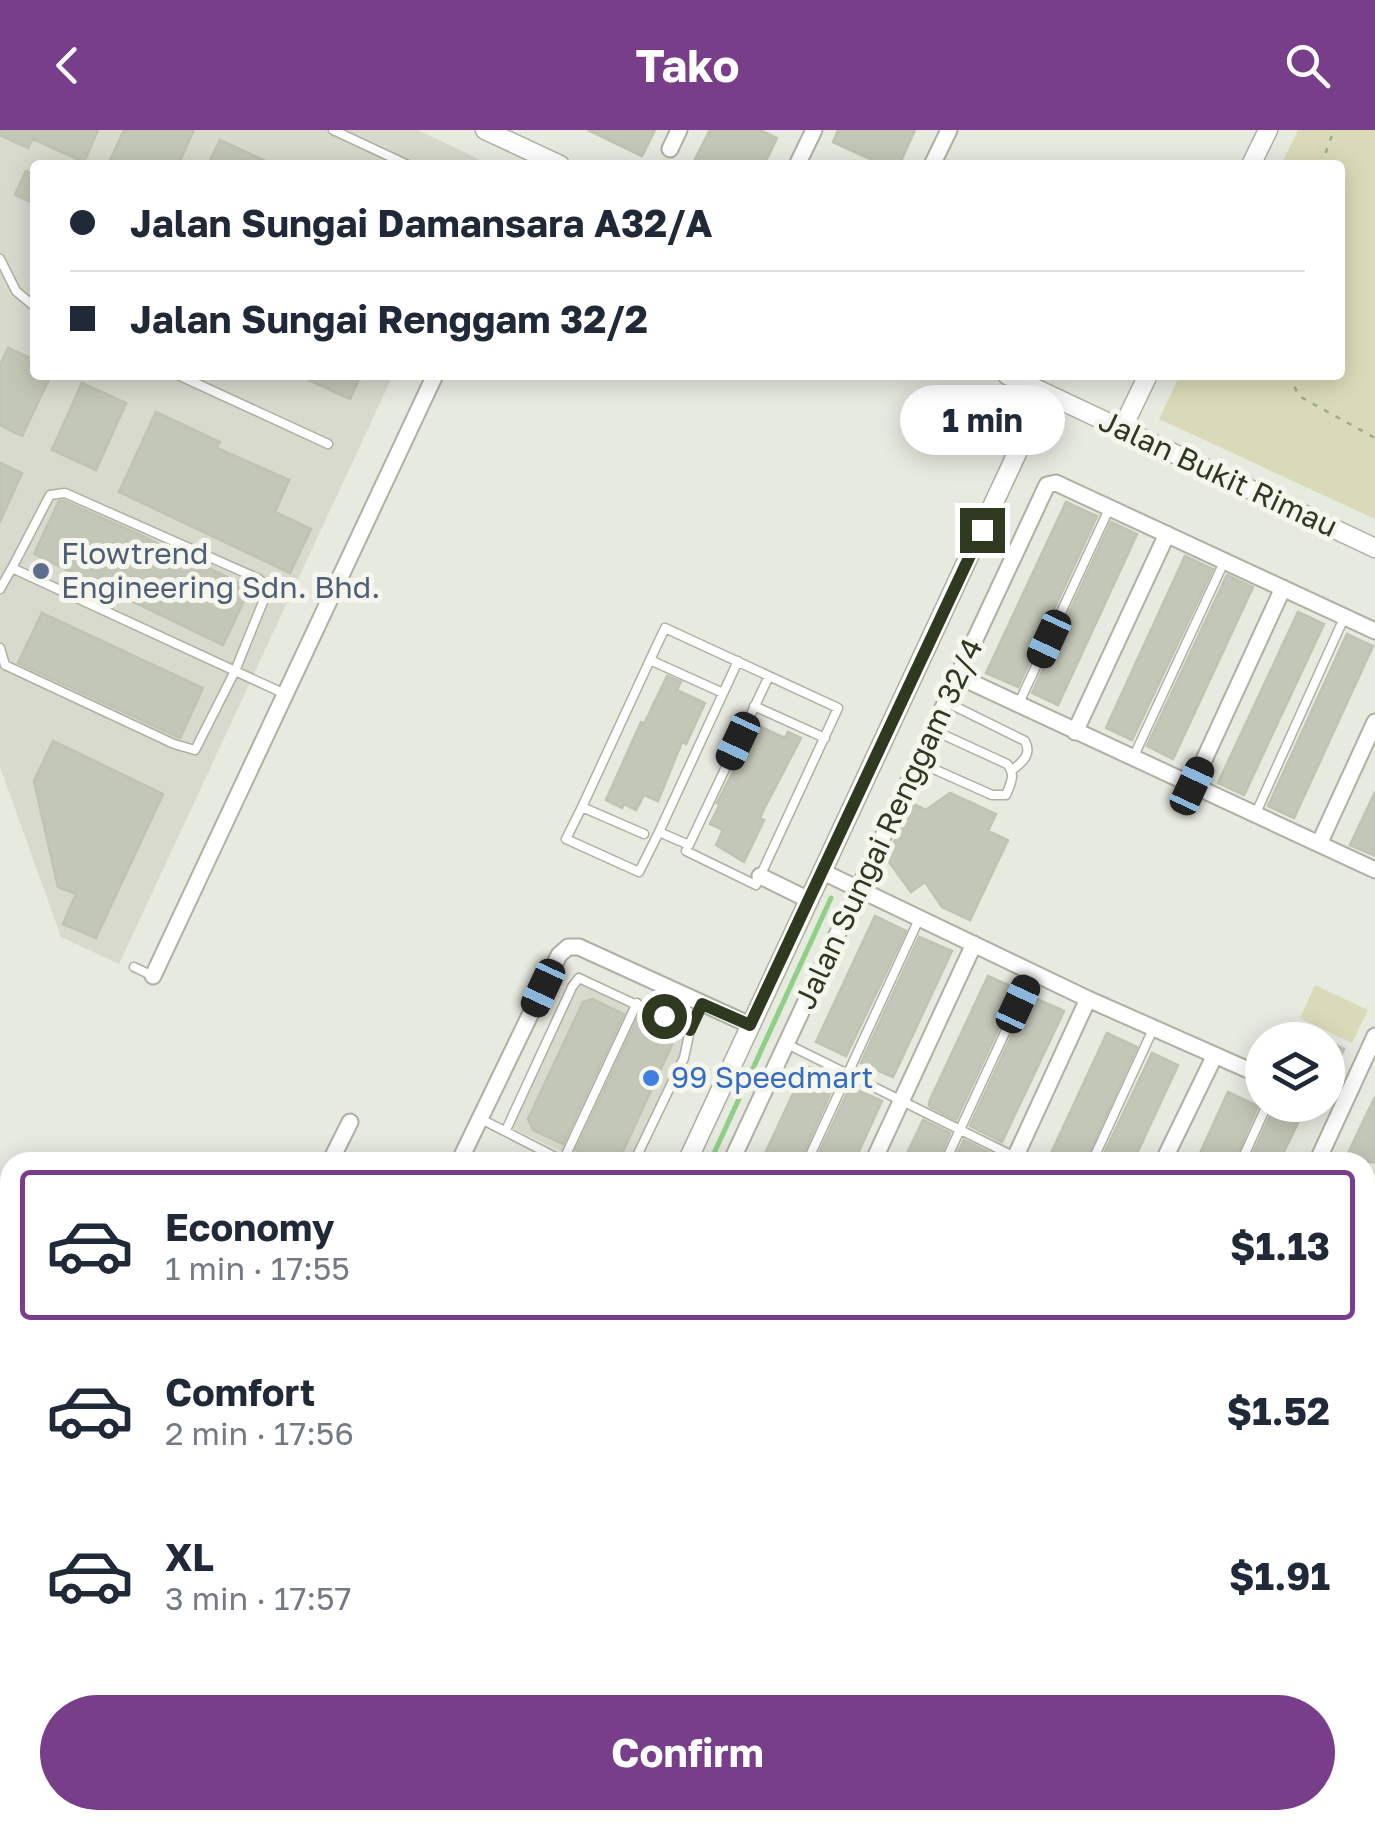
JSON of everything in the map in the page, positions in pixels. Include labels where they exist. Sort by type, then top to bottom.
[{"type":"street","points":[[485,130],[536,160]]},
{"type":"street","points":[[670,149],[680,130]]},
{"type":"street","points":[[799,160],[814,130]]},
{"type":"street","points":[[934,160],[949,130]]},
{"type":"street","points":[[1253,160],[1268,130]]},
{"type":"street","points":[[153,976],[433,380]]},
{"type":"street","name":"Jalan Bukit Rimau","points":[[1018,380],[1375,548]]},
{"type":"street","points":[[1122,429],[1146,380]]},
{"type":"street","points":[[693,1152],[1046,393]]},
{"type":"street","name":"Jalan Sungai Renggam 32/4","points":[[736,1152],[1047,484],[1056,483],[1110,507]]},
{"type":"street","points":[[1110,507],[1375,631]]},
{"type":"street","points":[[1075,732],[1167,534]]},
{"type":"street","points":[[1192,786],[1284,588]]},
{"type":"street","points":[[958,676],[1375,870]]},
{"type":"street","points":[[1319,844],[1375,722]]},
{"type":"street","points":[[823,872],[1088,999],[1245,1068]]},
{"type":"street","points":[[760,876],[809,900]]},
{"type":"street","points":[[878,1152],[974,944]]},
{"type":"street","points":[[464,1152],[559,955],[568,946],[579,947],[750,1025]]},
{"type":"street","points":[[1018,1152],[1088,999]]},
{"type":"street","points":[[1345,1101],[1375,1036]]},
{"type":"street","points":[[1169,1152],[1215,1055]]},
{"type":"street","points":[[335,1152],[350,1122]]},
{"type":"street","points":[[1321,1152],[1335,1122]]},
{"type":"lane","points":[[333,130],[397,160]]},
{"type":"lane","points":[[0,259],[16,291],[30,303]]},
{"type":"lane","points":[[189,380],[328,444]]},
{"type":"lane","points":[[0,589],[50,494],[65,493],[257,578],[270,588],[195,750],[5,665],[0,648]]},
{"type":"lane","points":[[1018,705],[1110,507]]},
{"type":"lane","points":[[1132,758],[1224,560]]},
{"type":"lane","points":[[12,568],[285,694]]},
{"type":"lane","points":[[1255,815],[1345,616]]},
{"type":"lane","points":[[686,851],[756,885],[838,708],[666,628],[566,839],[639,872],[738,662]]},
{"type":"lane","points":[[650,660],[723,693]]},
{"type":"lane","points":[[658,832],[689,846],[769,676]]},
{"type":"lane","points":[[946,702],[1025,740],[1026,758],[1012,770]]},
{"type":"lane","points":[[754,706],[825,738]]},
{"type":"lane","points":[[918,762],[992,795],[1006,795],[1013,780],[1007,764],[933,730]]},
{"type":"lane","points":[[791,778],[803,784]]},
{"type":"lane","points":[[582,806],[644,834]]},
{"type":"lane","points":[[812,1152],[920,917]]},
{"type":"lane","points":[[134,968],[153,976]]},
{"type":"lane","points":[[950,1152],[1033,972]]},
{"type":"lane","points":[[506,1130],[572,987],[580,978],[690,1030]]},
{"type":"lane","points":[[569,1152],[636,1003]]},
{"type":"lane","points":[[639,1152],[684,1058],[690,1030],[702,1004]]},
{"type":"lane","points":[[1097,1152],[1154,1027]]},
{"type":"lane","points":[[787,1044],[1000,1152]]},
{"type":"lane","points":[[481,1119],[547,1152]]},
{"type":"lane","points":[[1246,1152],[1259,1122]]},
{"type":"path","points":[[1323,160],[1334,130]]},
{"type":"path","points":[[1292,380],[1300,396],[1375,438]]},
{"type":"shaded area","points":[[0,130],[418,130],[481,160],[30,160],[30,380],[391,380],[119,964],[61,937],[0,767]]},
{"type":"shaded area","points":[[1298,130],[1375,130],[1375,519],[1159,419],[1178,380],[1345,380],[1345,160],[1283,160]]},
{"type":"shaded area","points":[[579,983],[686,1034],[686,1043],[634,1152],[563,1152],[511,1128]]},
{"type":"shaded area","points":[[1315,985],[1368,1010],[1352,1043],[1345,1040],[1345,1022],[1308,1022],[1300,1018]]},
{"type":"building","points":[[0,130],[98,130],[85,160],[33,139],[28,148],[0,135]]},
{"type":"building","points":[[124,130],[194,130],[180,160],[110,160]]},
{"type":"building","points":[[588,130],[655,130],[642,156]]},
{"type":"building","points":[[710,130],[760,130],[777,138],[766,160],[695,160]]},
{"type":"building","points":[[838,130],[915,130],[901,160],[872,160],[833,142]]},
{"type":"building","points":[[220,140],[263,160],[210,160]]},
{"type":"building","points":[[26,171],[30,173],[30,202],[15,195]]},
{"type":"building","points":[[8,348],[30,358],[30,380],[49,380],[22,436],[0,425],[0,365]]},
{"type":"building","points":[[309,380],[359,380],[350,399]]},
{"type":"building","points":[[82,383],[126,403],[96,470],[52,450]]},
{"type":"building","points":[[156,412],[220,442],[217,448],[289,480],[275,512],[311,529],[290,573],[119,492]]},
{"type":"building","points":[[0,463],[22,473],[0,522]]},
{"type":"building","points":[[59,501],[250,588],[223,645],[34,554]]},
{"type":"building","points":[[1066,502],[1097,516],[1018,687],[986,673]]},
{"type":"building","points":[[1111,522],[1137,534],[1058,705],[1032,693]]},
{"type":"building","points":[[1185,556],[1213,569],[1132,740],[1106,728]]},
{"type":"building","points":[[1227,575],[1253,587],[1173,759],[1147,746]]},
{"type":"building","points":[[1298,612],[1324,624],[1244,795],[1218,783]]},
{"type":"building","points":[[42,613],[203,688],[180,738],[18,663]]},
{"type":"building","points":[[1347,634],[1373,646],[1294,818],[1268,806]]},
{"type":"building","points":[[667,676],[681,682],[677,690],[705,703],[686,744],[682,742],[658,801],[644,795],[636,810],[624,804],[622,808],[606,800],[641,722],[644,724]]},
{"type":"building","points":[[757,725],[785,738],[788,732],[801,738],[764,809],[760,818],[764,820],[744,862],[716,845],[723,830],[710,824]]},
{"type":"building","points":[[53,741],[163,794],[96,938],[63,924],[76,894],[58,887],[34,781]]},
{"type":"building","points":[[1375,792],[1375,856],[1350,845]]},
{"type":"building","points":[[950,793],[996,814],[988,831],[1008,840],[970,920],[942,907],[925,882],[911,892],[886,858],[913,804],[926,810]]},
{"type":"building","points":[[875,916],[906,931],[846,1056],[816,1042]]},
{"type":"building","points":[[919,937],[952,951],[893,1077],[861,1063]]},
{"type":"building","points":[[988,976],[1017,989],[956,1120],[929,1106],[929,1102]]},
{"type":"building","points":[[1030,996],[1064,1011],[1002,1142],[970,1126]]},
{"type":"building","points":[[592,999],[624,1014],[563,1144],[533,1130],[528,1119],[583,1002]]},
{"type":"building","points":[[637,1020],[668,1034],[672,1045],[623,1152],[576,1150]]},
{"type":"building","points":[[1107,1033],[1137,1047],[1090,1152],[1052,1152]]},
{"type":"building","points":[[1152,1053],[1178,1065],[1138,1152],[1105,1152]]},
{"type":"building","points":[[806,1066],[836,1080],[804,1152],[766,1152]]},
{"type":"building","points":[[850,1087],[882,1101],[859,1152],[820,1152]]},
{"type":"building","points":[[1228,1092],[1245,1100],[1245,1122],[1251,1122],[1238,1152],[1201,1152]]},
{"type":"building","points":[[1375,1097],[1375,1152],[1349,1152]]},
{"type":"building","points":[[923,1120],[950,1133],[942,1152],[908,1152]]},
{"type":"building","points":[[1267,1122],[1298,1123],[1284,1152],[1254,1152]]},
{"type":"building","points":[[964,1140],[988,1152],[958,1152]]},
{"type":"waterway","points":[[715,1152],[831,898]]},
{"type":"place","name":"Flowtrend Engineering Sdn. Bhd.","points":[[41,571]]},
{"type":"place","name":"99 Speedmart","points":[[651,1078]]},
{"type":"route","points":[[664,1016],[690,1030],[702,1004],[750,1025],[982,530]]}]
